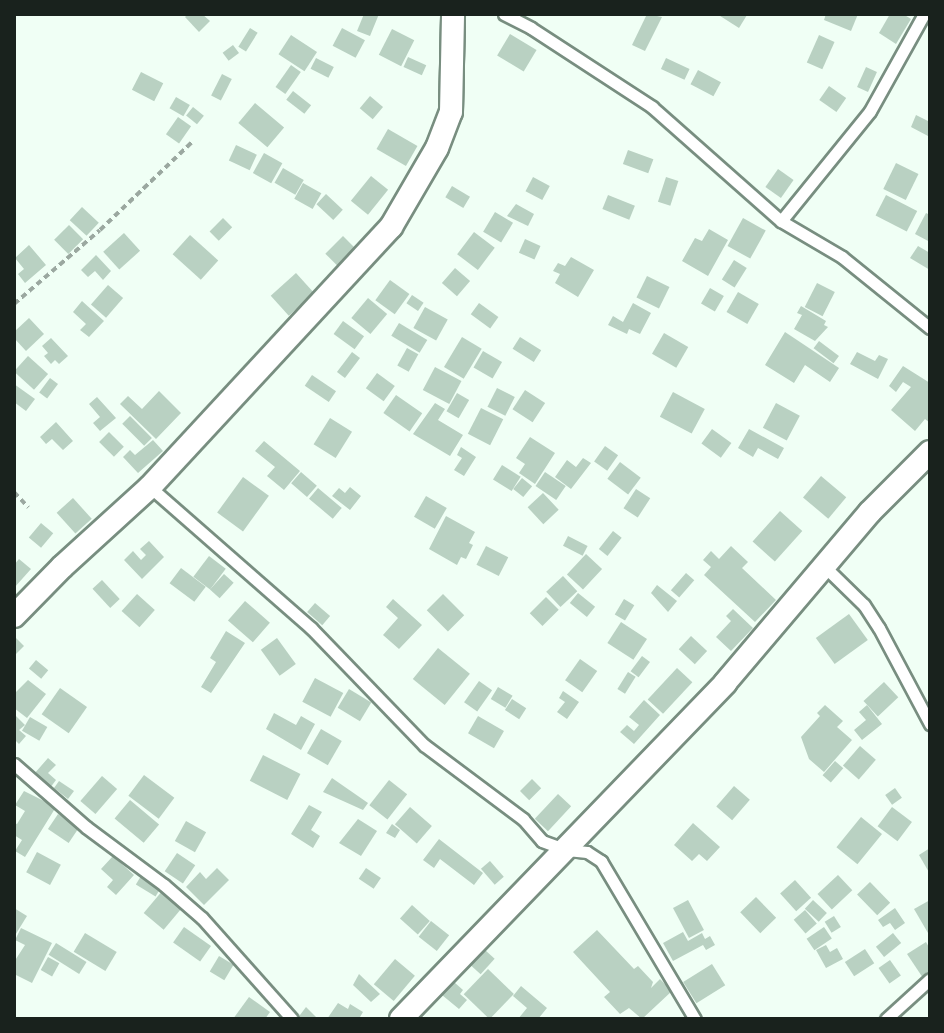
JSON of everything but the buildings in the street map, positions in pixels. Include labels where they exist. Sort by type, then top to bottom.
[{"type":"street","points":[[14,616],[62,567],[150,487],[391,227],[437,148],[451,112],[453,14]]},
{"type":"street","points":[[401,1019],[725,683],[870,512],[930,452]]},
{"type":"lane","points":[[504,14],[652,107],[781,221],[842,257],[930,328]]},
{"type":"lane","points":[[781,221],[870,111],[924,14]]},
{"type":"lane","points":[[150,487],[311,628],[424,745],[523,819],[542,841],[567,850],[587,852],[601,861],[695,1019]]},
{"type":"lane","points":[[825,567],[864,605],[930,724]]},
{"type":"lane","points":[[14,764],[95,835],[164,885],[202,918],[292,1019]]},
{"type":"lane","points":[[886,1019],[930,979]]},
{"type":"path","points":[[14,304],[100,230],[192,142]]},
{"type":"path","points":[[14,492],[28,507]]}]
